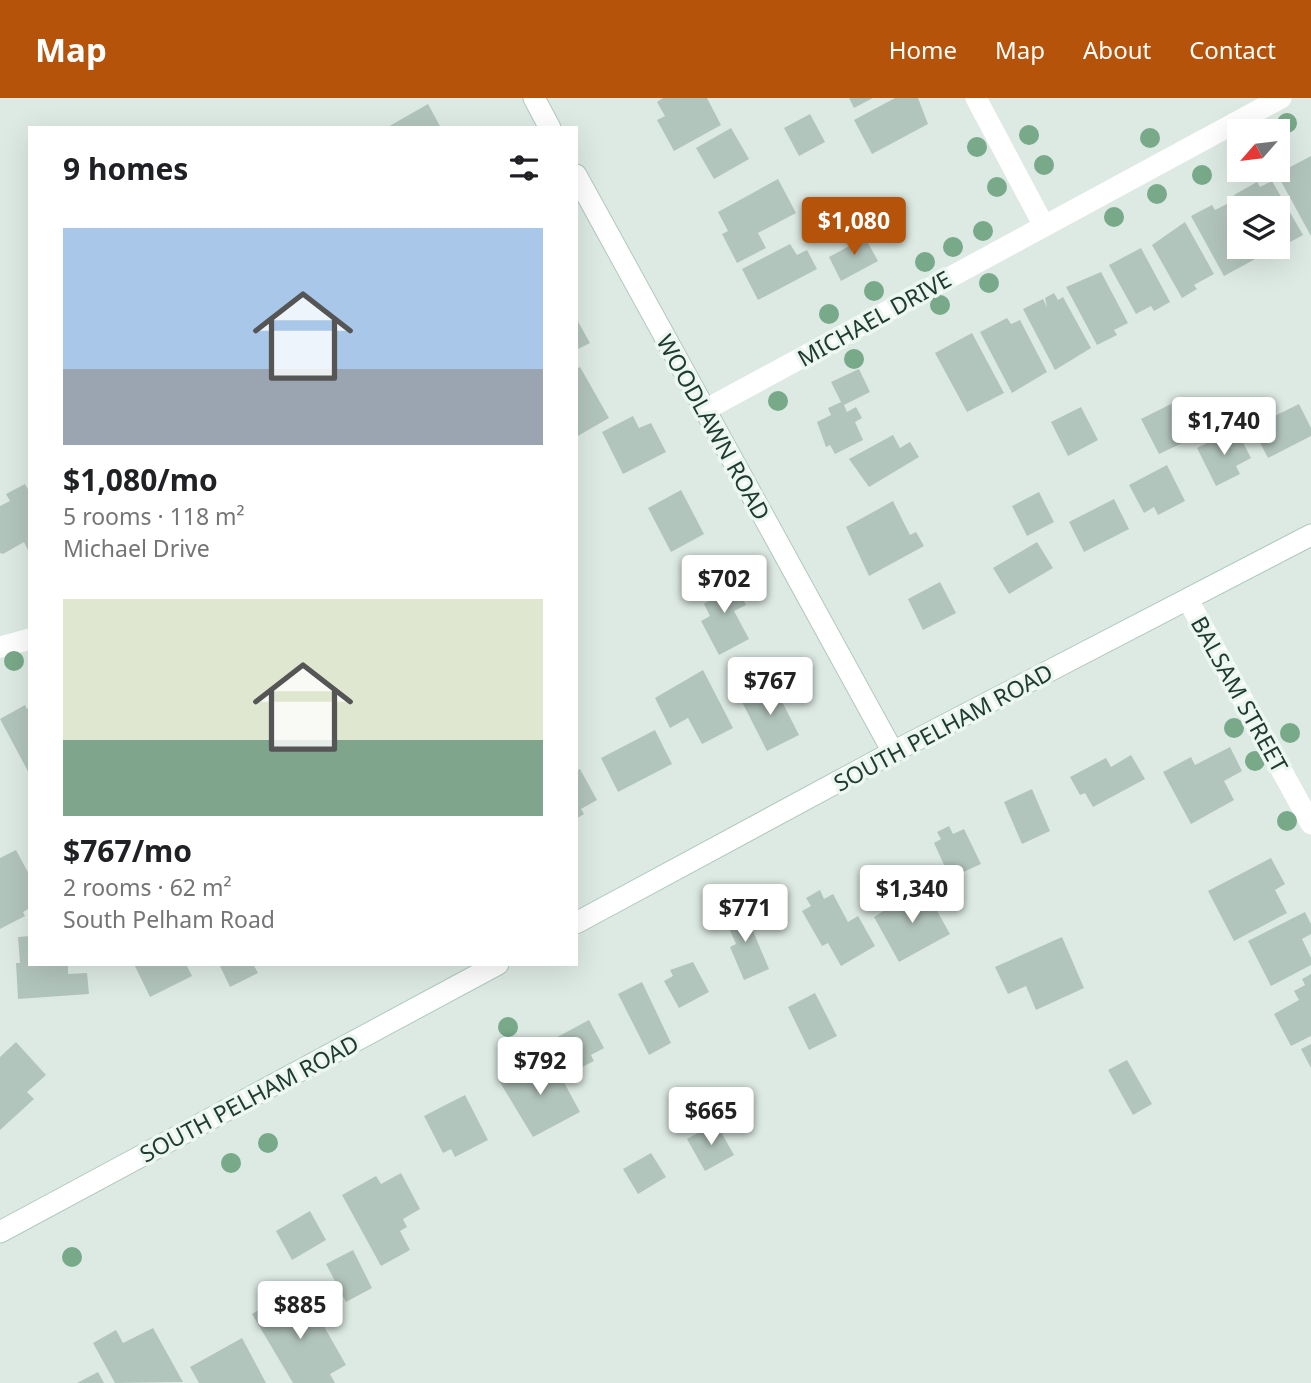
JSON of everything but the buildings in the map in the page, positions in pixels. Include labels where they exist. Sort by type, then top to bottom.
[{"type":"main road","points":[[534,98],[549,126]]},
{"type":"main road","points":[[976,98],[1044,226]]},
{"type":"main road","name":"MICHAEL DRIVE","points":[[705,410],[1281,98]]},
{"type":"main road","name":"WOODLAWN ROAD","points":[[578,179],[893,752]]},
{"type":"main road","name":"SOUTH PELHAM ROAD","points":[[578,922],[893,752],[1311,535]]},
{"type":"main road","name":"BALSAM STREET","points":[[1188,600],[1311,824]]},
{"type":"main road","points":[[0,647],[28,640]]},
{"type":"main road","name":"SOUTH PELHAM ROAD","points":[[0,1232],[494,966]]}]
